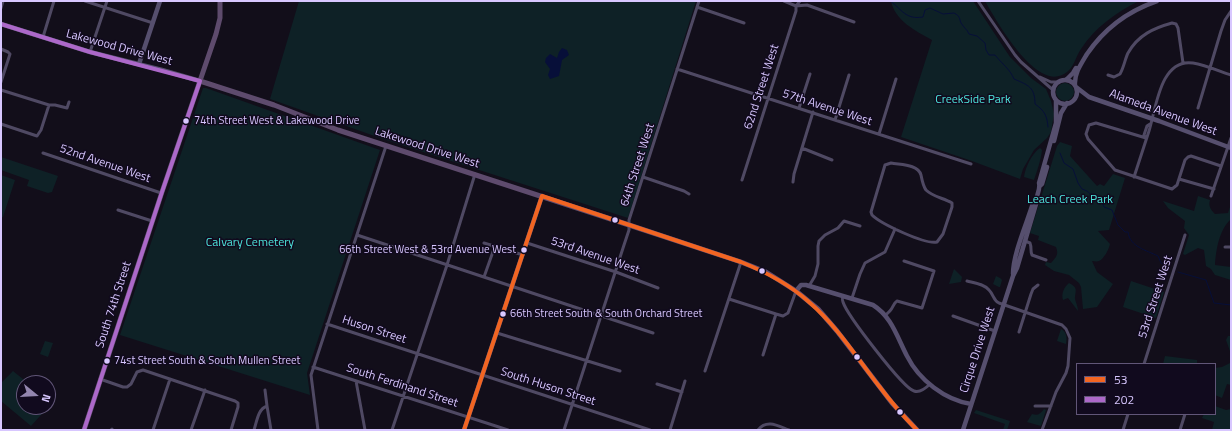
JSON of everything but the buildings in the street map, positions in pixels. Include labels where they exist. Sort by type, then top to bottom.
[{"type":"main road","points":[[139,64],[160,1]]},
{"type":"main road","name":"South 74th Street","points":[[84,430],[161,193],[218,27],[220,1]]},
{"type":"main road","points":[[1150,1],[1125,13],[1102,31],[1084,54],[1073,73],[1066,80],[1058,82],[1053,90],[1056,100],[1060,103],[1066,104],[1075,98],[1077,93],[1075,86],[1076,76],[1081,64],[1094,44],[1104,33],[1127,15],[1139,8],[1157,1]]},
{"type":"main road","name":"Lakewood Drive West","points":[[1,24],[90,52],[200,81],[274,105],[338,130],[741,262],[766,272],[796,291],[811,303],[829,321],[892,403],[917,430]]},
{"type":"main road","points":[[1066,80],[1075,86]]},
{"type":"main road","name":"Alameda Avenue West","points":[[1075,86],[1088,97]]},
{"type":"main road","name":"Alameda Avenue West","points":[[1075,98],[1088,97],[1152,118],[1230,148]]},
{"type":"main road","name":"Cirque Drive West","points":[[1040,186],[1039,183],[1056,122],[1056,100]]},
{"type":"main road","name":"Cirque Drive West","points":[[963,430],[1003,305],[1017,268],[1023,241],[1057,134],[1061,113],[1066,104]]},
{"type":"main road","points":[[464,430],[542,196]]},
{"type":"main road","points":[[796,291],[802,285],[809,286],[872,305],[885,315],[890,322],[908,359],[918,372],[930,384],[952,398],[971,404]]},
{"type":"street","points":[[1,8],[3,1]]},
{"type":"street","points":[[42,37],[54,1]]},
{"type":"street","points":[[85,1],[152,22]]},
{"type":"street","points":[[90,52],[107,1]]},
{"type":"street","name":"64th Street West","points":[[564,430],[602,317],[629,230],[630,220],[643,177],[699,1]]},
{"type":"street","points":[[784,1],[796,6],[807,5],[854,22]]},
{"type":"street","name":"62nd Street West","points":[[742,180],[796,11],[796,6],[800,1]]},
{"type":"street","points":[[978,1],[1015,55],[1053,90]]},
{"type":"street","points":[[697,7],[744,23]]},
{"type":"street","points":[[1198,108],[1225,20],[1231,11]]},
{"type":"street","points":[[1108,75],[1114,76],[1120,74],[1131,48],[1144,35],[1159,27],[1172,23],[1175,23],[1178,28],[1183,63]]},
{"type":"street","points":[[1,50],[9,53],[1,82]]},
{"type":"street","points":[[1134,177],[1146,138],[1144,135],[1147,126],[1150,124],[1165,77],[1174,68],[1183,63],[1193,63],[1231,75]]},
{"type":"street","name":"57th Avenue West","points":[[678,69],[971,164]]},
{"type":"street","points":[[799,108],[810,74]]},
{"type":"street","points":[[835,120],[849,76]]},
{"type":"street","points":[[1038,77],[1051,82],[1058,82]]},
{"type":"street","points":[[879,134],[896,79]]},
{"type":"street","points":[[1,90],[49,105],[67,108],[69,102]]},
{"type":"street","points":[[1,124],[37,136],[41,130],[49,105]]},
{"type":"street","points":[[793,182],[794,174],[813,112]]},
{"type":"street","points":[[1146,138],[1096,123],[1088,124],[1086,134],[1089,141],[1115,170],[1172,189],[1176,187],[1187,158],[1191,156],[1221,166]]},
{"type":"street","points":[[1211,196],[1221,166],[1230,148],[1231,138]]},
{"type":"street","points":[[318,430],[311,378],[313,367],[386,146]]},
{"type":"street","points":[[802,148],[832,160]]},
{"type":"street","name":"52nd Avenue West","points":[[43,153],[161,193]]},
{"type":"street","points":[[891,163],[916,168],[920,173],[926,190],[933,195],[952,203],[943,234],[937,242],[928,242],[895,229],[872,216],[878,185],[884,167],[886,164],[891,163]]},
{"type":"street","points":[[392,430],[416,354],[447,265],[475,174]]},
{"type":"street","points":[[643,177],[684,190],[689,194]]},
{"type":"street","points":[[1179,179],[1214,189]]},
{"type":"street","points":[[118,210],[152,221]]},
{"type":"street","points":[[809,286],[815,276],[818,264],[818,246],[821,239],[838,228],[844,221],[860,226]]},
{"type":"street","points":[[852,298],[864,264],[884,252],[895,229]]},
{"type":"street","points":[[357,235],[653,333]]},
{"type":"street","name":"53rd Street West","points":[[1144,363],[1185,235]]},
{"type":"street","points":[[1023,241],[1030,243],[1030,252],[1032,256],[1046,260]]},
{"type":"street","name":"53rd Avenue West","points":[[527,242],[658,288]]},
{"type":"street","points":[[484,243],[523,255]]},
{"type":"street","points":[[484,277],[495,246]]},
{"type":"street","points":[[1225,247],[1231,247]]},
{"type":"street","points":[[885,315],[891,311],[894,302],[897,301],[922,308],[934,271],[904,261]]},
{"type":"street","points":[[705,371],[741,262]]},
{"type":"street","points":[[967,281],[989,289],[997,302],[1062,325],[1067,331],[1070,345],[1067,369],[1042,430]]},
{"type":"street","points":[[1019,332],[1032,291],[1038,285]]},
{"type":"street","points":[[729,299],[784,316],[788,314],[796,291]]},
{"type":"street","points":[[843,296],[842,301],[851,316],[905,386],[911,390],[917,391],[930,384]]},
{"type":"street","points":[[763,355],[776,314]]},
{"type":"street","points":[[953,316],[995,331]]},
{"type":"street","name":"Huson Street","points":[[326,324],[416,354]]},
{"type":"street","points":[[497,333],[620,371]]},
{"type":"street","name":"South Huson Street","points":[[416,354],[650,430]]},
{"type":"street","name":"South Ferdinand Street","points":[[313,367],[508,430]]},
{"type":"street","points":[[100,379],[127,387],[132,382],[137,372],[143,370],[235,401],[238,403],[237,411],[231,430]]},
{"type":"street","points":[[153,430],[170,379]]},
{"type":"street","points":[[356,381],[365,430]]},
{"type":"street","points":[[670,430],[685,381]]},
{"type":"street","points":[[657,384],[682,392]]},
{"type":"street","points":[[192,430],[205,390]]},
{"type":"street","points":[[265,390],[271,430]]},
{"type":"street","points":[[254,430],[260,410],[268,406]]},
{"type":"street","points":[[1035,406],[1051,406]]},
{"type":"street","points":[[1123,430],[1128,415]]},
{"type":"street","points":[[1180,430],[1185,415]]},
{"type":"street","points":[[758,430],[763,425],[768,424],[789,430]]},
{"type":"green space","points":[[299,1],[696,1],[628,218],[383,139],[270,99]]},
{"type":"green space","name":"CreekSide Park","points":[[891,1],[973,1],[1010,57],[1031,78],[1046,89],[1054,114],[1051,132],[1047,138],[1034,150],[1023,169],[1020,179],[901,137],[932,40],[907,25],[893,8]]},
{"type":"green space","name":"CreekSide Park","points":[[985,1],[1139,1],[1115,15],[1100,27],[1079,52],[1069,70],[1056,77],[1044,74],[1031,65],[1019,53]]},
{"type":"green space","points":[[1065,83],[1071,86],[1074,92],[1071,98],[1065,101],[1059,98],[1056,92],[1059,86]]},
{"type":"green space","name":"Calvary Cemetery","points":[[203,88],[380,150],[307,373],[310,395],[120,335]]},
{"type":"green space","name":"Leach Creek Park","points":[[1060,142],[1072,146],[1070,156],[1097,186],[1100,184],[1104,186],[1113,174],[1125,178],[1109,230],[1098,231],[1110,244],[1101,260],[1092,261],[1097,272],[1113,284],[1097,307],[1083,309],[1081,287],[1079,283],[1069,275],[1054,271],[1045,265],[1046,262],[1051,263],[1056,257],[1056,247],[1038,240],[1039,236],[1030,233],[1057,146]]},
{"type":"green space","points":[[1040,148],[1042,150],[1034,180],[1024,177],[1029,161],[1034,153]]},
{"type":"green space","points":[[1,157],[58,176],[52,192],[48,193],[27,186],[29,180],[1,170]]},
{"type":"green space","points":[[1,175],[15,180],[3,217],[1,218]]},
{"type":"green space","points":[[1198,196],[1210,200],[1210,208],[1215,214],[1228,213],[1231,204],[1231,219],[1221,234],[1217,247],[1215,265],[1231,267],[1231,280],[1215,275],[1211,269],[1206,266],[1204,250],[1198,248],[1185,255],[1183,254],[1189,235],[1184,228],[1185,221],[1168,208],[1163,201],[1194,211]]},
{"type":"green space","points":[[954,269],[962,277],[961,282],[949,284]]},
{"type":"green space","points":[[996,276],[1002,280],[1000,287],[993,284]]},
{"type":"green space","points":[[1131,281],[1164,292],[1156,318],[1123,307]]},
{"type":"green space","points":[[1069,283],[1075,288],[1075,299],[1078,311],[1068,298],[1063,300],[1063,291]]},
{"type":"green space","points":[[1061,329],[1066,335],[1066,344],[1057,341]]},
{"type":"green space","points":[[1228,336],[1231,336],[1231,354],[1226,340]]},
{"type":"green space","points":[[45,341],[53,343],[48,357],[40,354]]},
{"type":"green space","points":[[1165,356],[1197,360],[1197,363],[1163,363]]},
{"type":"green space","points":[[1231,359],[1231,385],[1227,384],[1222,398],[1216,395],[1216,368],[1230,363]]},
{"type":"green space","points":[[13,371],[18,375],[16,375],[16,414],[1,401],[1,383]]},
{"type":"green space","points":[[1216,406],[1226,410],[1231,409],[1231,430],[1212,430],[1214,422],[1202,418],[1204,415],[1216,415]]},
{"type":"green space","points":[[1044,409],[1046,410],[1041,426],[1027,422],[1032,414],[1039,414]]},
{"type":"green space","points":[[976,410],[1010,421],[1007,430],[1003,430],[1005,424],[974,413]]},
{"type":"green space","points":[[18,415],[41,415],[31,426]]},
{"type":"shaded area","points":[[562,48],[567,50],[569,55],[562,60],[559,76],[550,79],[548,75],[550,69],[545,62],[546,58],[550,54],[557,58]]},
{"type":"waterway","points":[[890,1],[904,13],[912,17],[923,17],[925,10],[930,8],[943,14],[954,13],[957,15],[969,34],[977,36],[985,43],[986,50],[989,55],[995,55],[1008,69],[1014,79],[1030,87],[1034,94],[1035,104],[1045,114],[1048,127]]},
{"type":"waterway","points":[[1060,153],[1064,163],[1073,169],[1082,189],[1102,202],[1104,207],[1112,210],[1118,225],[1125,232],[1128,232],[1129,237],[1135,245],[1158,256],[1161,263],[1169,268]]},
{"type":"waterway","points":[[1178,272],[1206,280],[1214,303],[1231,305]]},
{"type":"transit line","name":"202","points":[[1,24],[90,52],[200,81]]},
{"type":"transit line","name":"202","points":[[84,430],[200,81]]},
{"type":"transit line","name":"53","points":[[542,196],[741,262],[768,274],[785,284],[809,302],[829,321],[888,398],[917,430]]},
{"type":"transit line","name":"53","points":[[464,430],[542,196]]},
{"type":"place","name":"74th Street West & Lakewood Drive","points":[[186,121]]},
{"type":"place","name":"66th Street West & 53rd Avenue West","points":[[524,250]]},
{"type":"place","name":"66th Street South & South Orchard Street","points":[[503,314]]},
{"type":"place","name":"74st Street South & South Mullen Street","points":[[107,361]]}]
